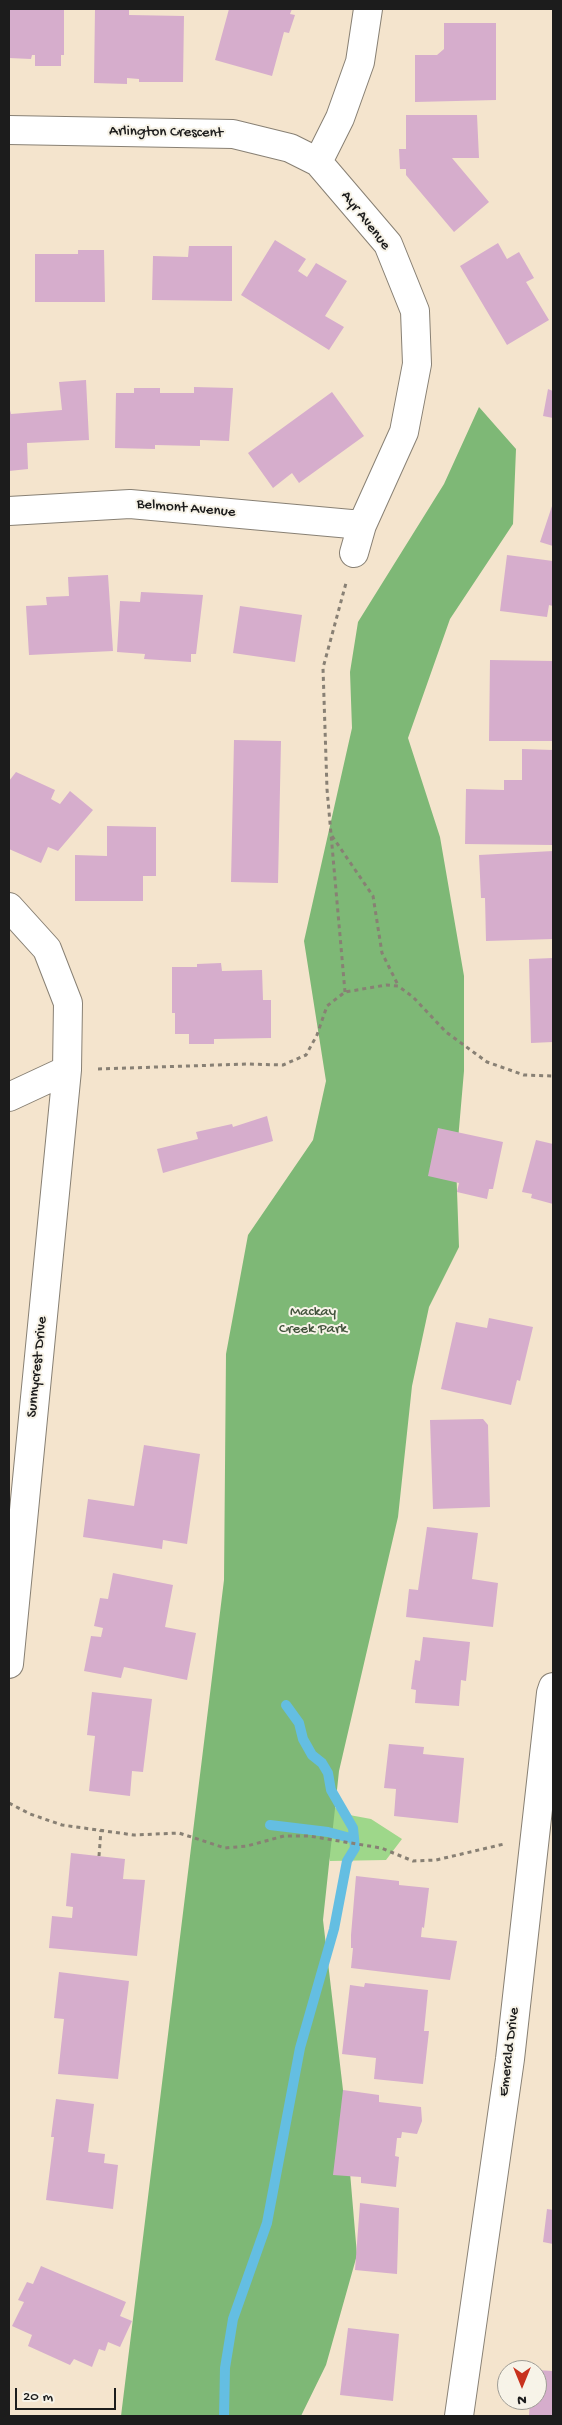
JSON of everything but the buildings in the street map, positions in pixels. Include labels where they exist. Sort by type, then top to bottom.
[{"type":"street","points":[[318,162],[340,118],[360,62],[368,9]]},
{"type":"street","name":"Arlington Crescent","points":[[9,130],[233,134],[290,148],[318,162]]},
{"type":"street","name":"Ayr Avenue","points":[[318,162],[388,244],[414,311],[417,364],[404,432],[362,525],[354,553]]},
{"type":"street","name":"Belmont Avenue","points":[[9,511],[130,504],[362,525]]},
{"type":"street","name":"Sunnycrest Drive","points":[[9,907],[47,949],[68,1003],[67,1070],[9,1664]]},
{"type":"street","points":[[9,1097],[67,1070]]},
{"type":"street","name":"Emerald Drive","points":[[459,2416],[510,2059],[553,1688]]},
{"type":"path","points":[[345,992],[327,789],[323,668],[354,553]]},
{"type":"path","points":[[332,836],[373,896],[382,953],[398,986],[413,997],[446,1032],[487,1062],[524,1075],[553,1076]]},
{"type":"path","points":[[67,1070],[247,1064],[284,1065],[306,1055],[317,1035],[327,1006],[345,992],[386,985],[398,986]]},
{"type":"path","points":[[9,1802],[30,1814],[62,1825],[134,1834],[179,1833],[225,1848],[247,1846],[284,1836],[309,1836],[380,1848],[413,1860],[436,1860],[504,1844],[534,1842]]},
{"type":"path","points":[[98,1856],[102,1830]]},
{"type":"green space","name":"Mackay Creek Park","points":[[479,407],[516,449],[513,524],[450,619],[408,738],[440,837],[464,976],[464,1071],[456,1163],[459,1247],[429,1307],[412,1386],[398,1517],[339,1771],[323,1920],[343,2090],[357,2255],[326,2365],[301,2416],[121,2416],[224,1580],[226,1354],[248,1235],[313,1140],[326,1081],[304,941],[352,728],[350,672],[358,622],[444,484]]},
{"type":"green space","points":[[315,1793],[344,1814],[371,1819],[402,1839],[386,1860],[330,1861]]},
{"type":"waterway","points":[[224,2416],[225,2368],[233,2319],[267,2223],[300,2048],[334,1929],[347,1861],[355,1848],[353,1828],[331,1790],[328,1773],[322,1763],[312,1755],[303,1739],[299,1723],[286,1705]]},
{"type":"waterway","points":[[270,1825],[328,1832],[354,1839]]}]
